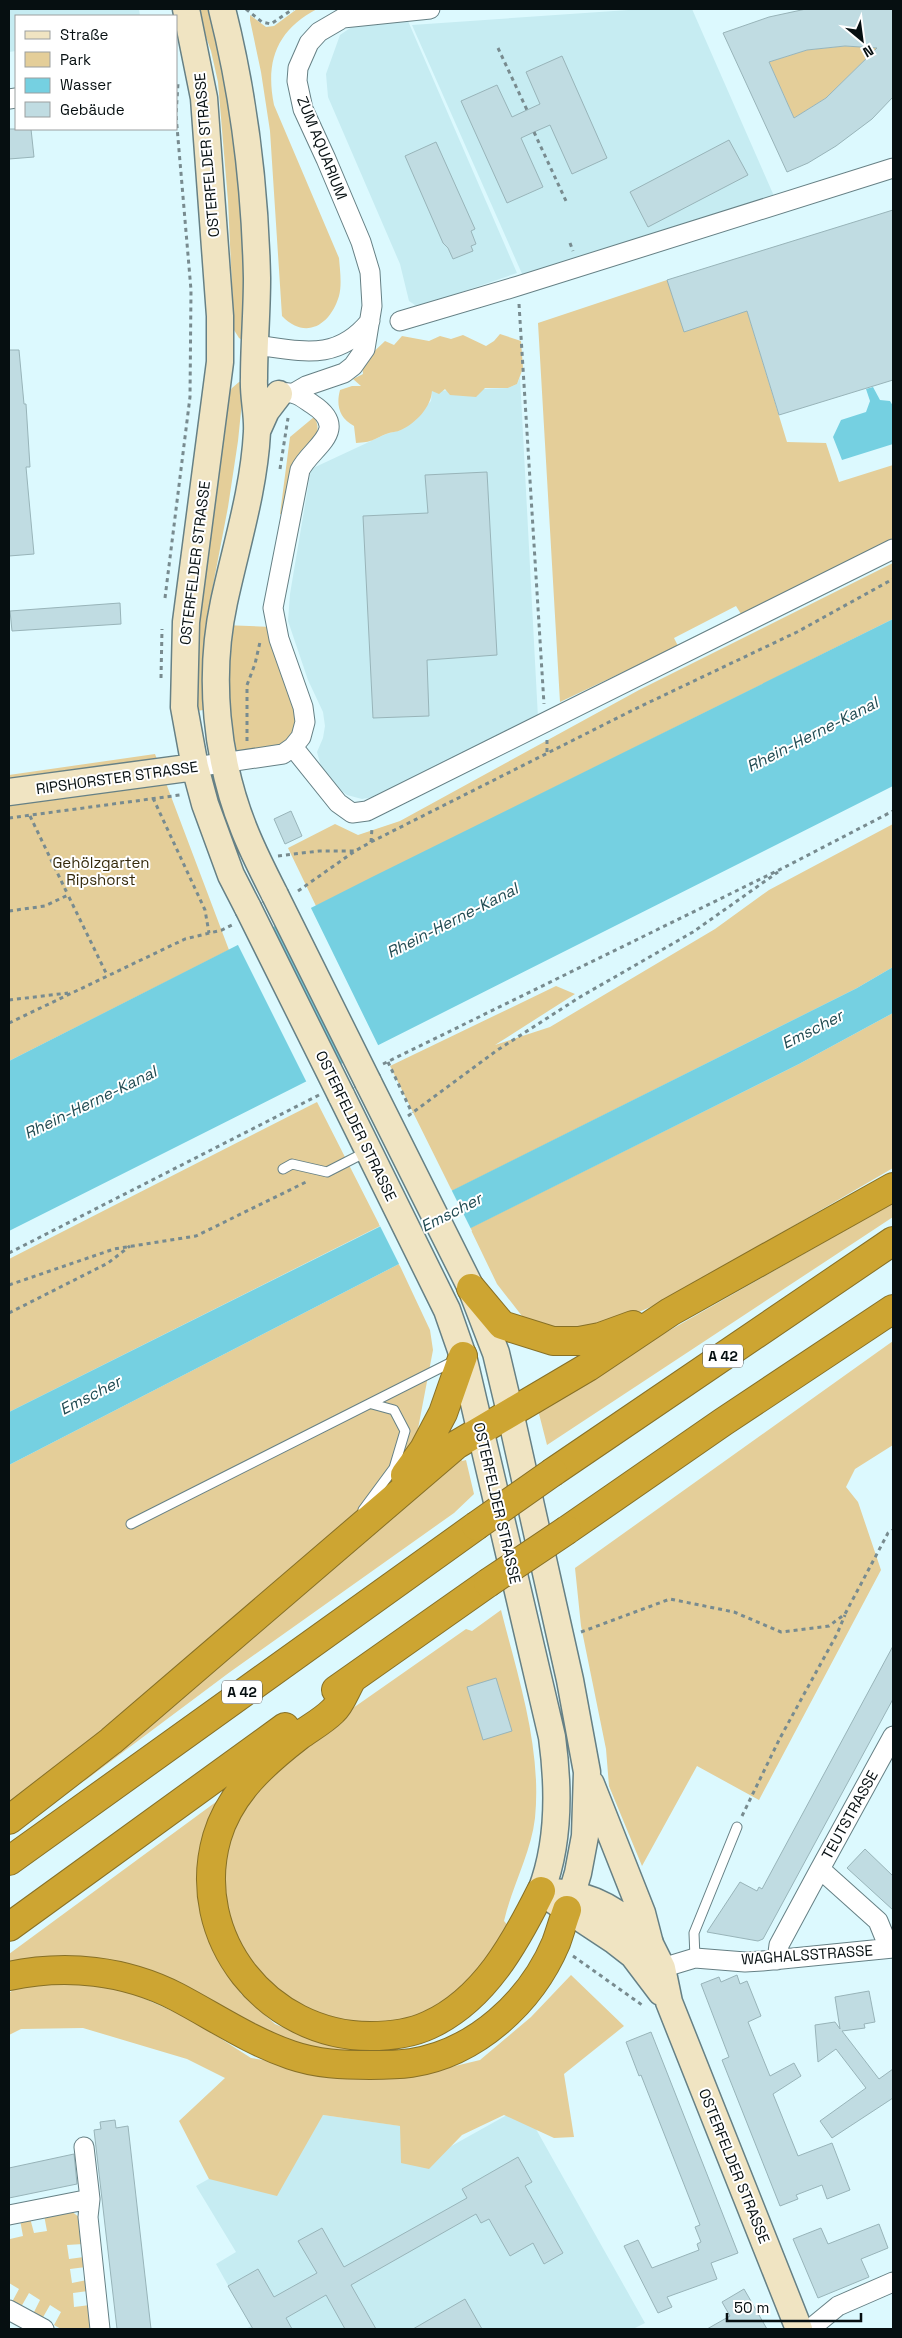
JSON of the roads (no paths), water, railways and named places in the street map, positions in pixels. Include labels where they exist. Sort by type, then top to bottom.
[{"type":"highway","points":[[9,1820],[111,1741],[456,1445],[588,1367],[670,1312],[893,1186]]},
{"type":"highway","name":"A 42","points":[[9,1861],[476,1526],[893,1241]]},
{"type":"highway","points":[[468,1282],[502,1325],[553,1341],[579,1341],[600,1337],[670,1312]]},
{"type":"highway","points":[[9,1927],[102,1857],[488,1583],[723,1422],[893,1309]]},
{"type":"highway","points":[[382,1508],[424,1449],[443,1413],[463,1356]]},
{"type":"highway","points":[[352,1679],[334,1710],[278,1753],[247,1784],[228,1809],[217,1839],[212,1880],[217,1919],[228,1948],[256,1989],[290,2016],[318,2028],[337,2033],[356,2036],[390,2036],[420,2030],[458,2006],[487,1980],[506,1954],[541,1891]]},
{"type":"highway","points":[[9,1976],[52,1970],[77,1969],[115,1974],[163,1990],[250,2038],[294,2056],[318,2062],[344,2065],[412,2063],[453,2051],[474,2040],[512,2008],[547,1959],[556,1943],[569,1902]]},
{"type":"main road","name":"OSTERFELDER STRASSE","points":[[186,9],[204,98],[216,238],[220,316],[220,362],[186,622],[183,691],[186,721],[195,767],[217,839],[248,908],[334,1093],[368,1150],[437,1288],[452,1322],[463,1356],[553,1743],[557,1795],[556,1822],[547,1875],[541,1891],[569,1902],[633,1955],[669,2002]]},
{"type":"main road","name":"OSTERFELDER STRASSE","points":[[222,9],[240,96],[253,200],[257,277],[253,380],[257,432],[235,560],[224,601],[216,657],[216,690],[225,764],[244,829],[275,895],[373,1074],[390,1126],[468,1282],[496,1353],[572,1689],[587,1772],[642,1913],[650,1944],[662,1968],[669,2002],[799,2329]]},
{"type":"main road","points":[[220,362],[255,345]]},
{"type":"main road","points":[[220,362],[253,380]]},
{"type":"main road","points":[[257,432],[266,411],[286,393]]},
{"type":"main road","name":"RIPSHORSTER STRASSE","points":[[9,792],[195,767]]},
{"type":"main road","name":"OSTERFELDER STRASSE","points":[[569,1902],[585,1836],[587,1772]]},
{"type":"main road","name":"OSTERFELDER STRASSE","points":[[569,1902],[587,1898],[613,1910],[633,1924],[650,1944]]},
{"type":"street","name":"ZUM AQUARIUM","points":[[286,393],[344,374],[353,366],[365,349],[372,306],[370,272],[344,200],[303,109],[296,81],[298,68],[309,43],[319,32],[343,18],[430,9]]},
{"type":"street","points":[[400,321],[518,286],[893,168]]},
{"type":"street","points":[[255,345],[298,351],[325,351],[356,338],[370,321]]},
{"type":"street","points":[[225,764],[283,754],[293,747],[301,737],[305,716],[275,626],[273,608],[300,470],[307,458],[326,439],[328,431],[321,411],[286,393],[253,380]]},
{"type":"street","points":[[293,747],[338,803],[352,813],[359,813],[384,804],[893,549]]},
{"type":"street","name":"RIPSHORSTER STRASSE","points":[[195,767],[225,764]]},
{"type":"street","name":"TEUTSTRASSE","points":[[777,1960],[779,1945],[893,1736]]},
{"type":"street","name":"TEUTSTRASSE","points":[[820,1869],[878,1921],[891,1948]]},
{"type":"street","name":"WAGHALSSTRASSE","points":[[662,1968],[696,1958],[745,1962],[891,1948]]},
{"type":"street","points":[[84,2147],[90,2199],[88,2217],[100,2329]]},
{"type":"street","points":[[9,2214],[90,2199]]},
{"type":"street","points":[[810,2329],[820,2318],[838,2306],[893,2282]]},
{"type":"street","points":[[9,2310],[44,2329]]},
{"type":"lane","points":[[283,1169],[292,1164],[327,1172],[368,1150]]},
{"type":"lane","points":[[131,1524],[372,1404],[463,1356]]},
{"type":"lane","points":[[355,1516],[362,1510],[394,1468],[405,1431],[394,1410],[372,1404]]},
{"type":"lane","points":[[225,1644],[284,1580]]},
{"type":"lane","points":[[696,1958],[694,1933],[737,1827]]},
{"type":"water","points":[[873,387],[880,400],[890,401],[893,406],[893,444],[842,460],[833,437],[841,420],[866,412],[870,401],[866,389]]},
{"type":"water","name":"Rhein-Herne-Kanal","points":[[893,619],[893,786],[9,1231],[9,1061],[372,877]]},
{"type":"water","name":"Emscher","points":[[893,967],[893,1013],[799,1064],[399,1264],[9,1465],[9,1412],[857,988]]},
{"type":"park label","name":"Gehölzgarten Ripshorst","points":[[101,872]]}]
